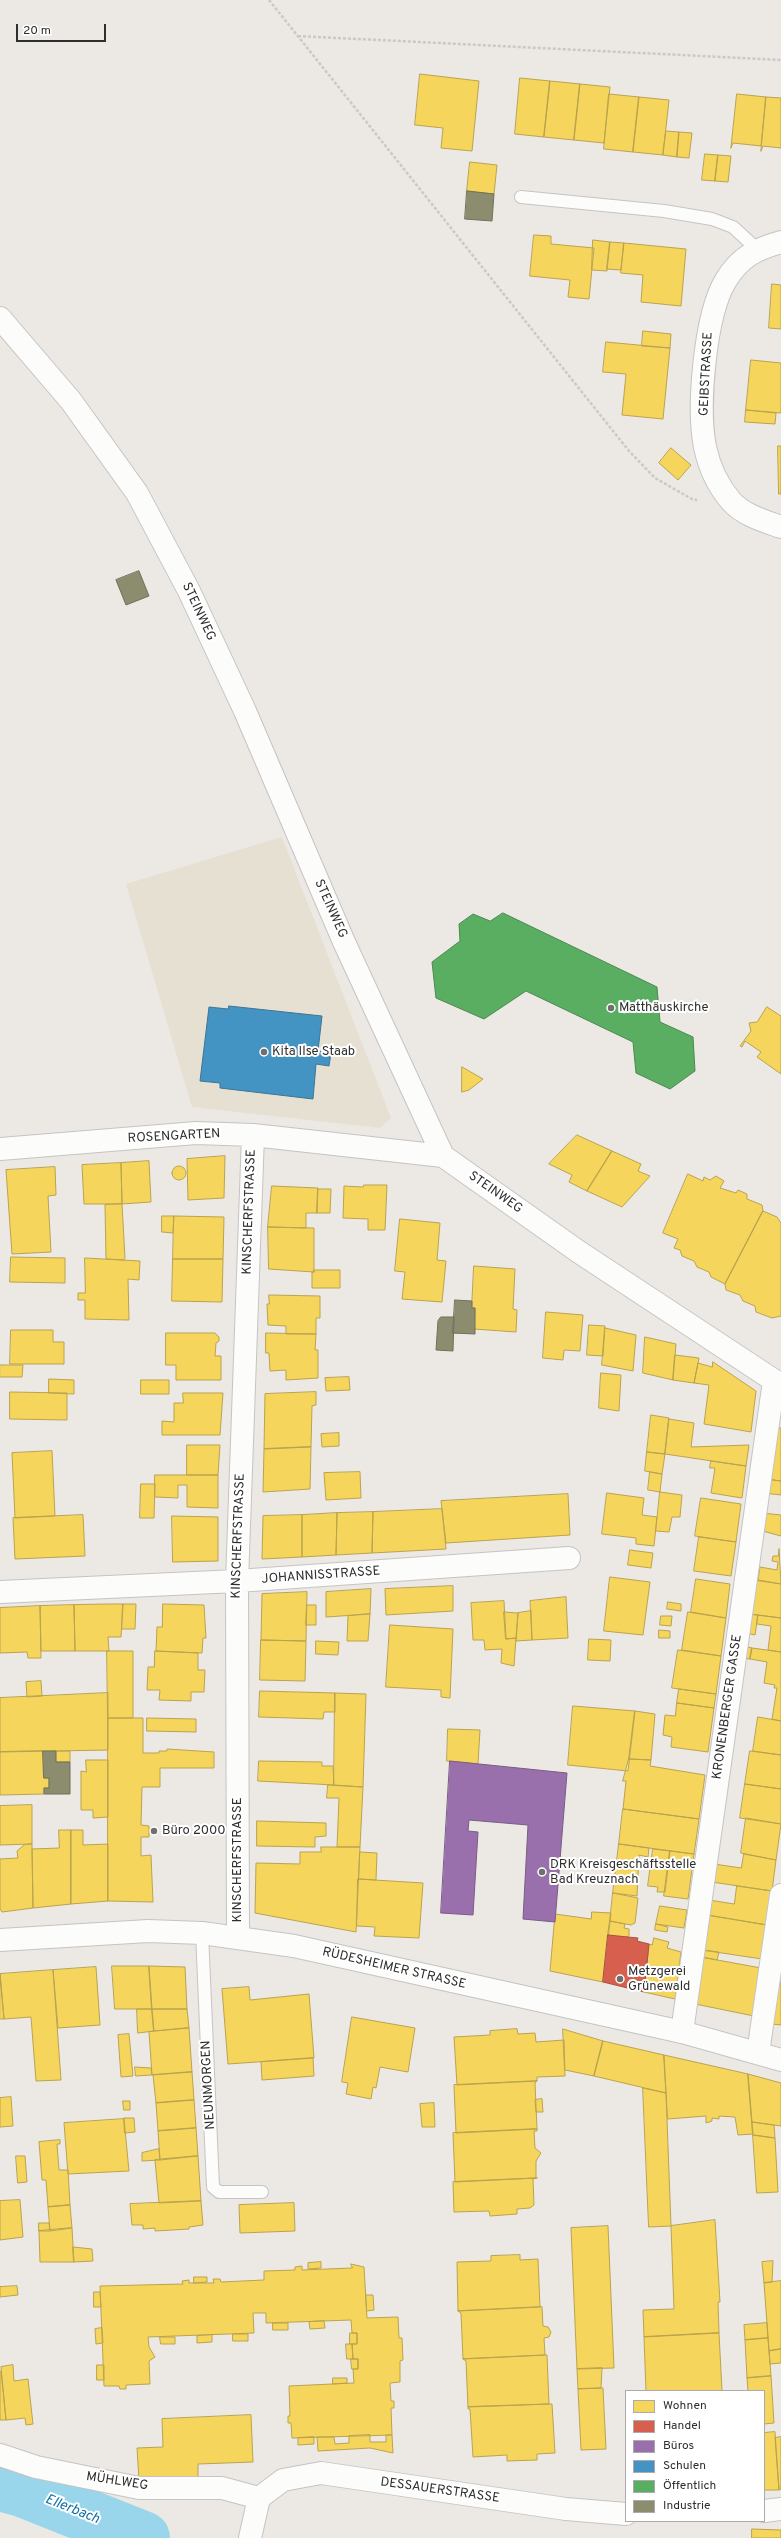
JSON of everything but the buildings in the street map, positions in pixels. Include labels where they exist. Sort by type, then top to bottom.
[{"type":"street","name":"GEIBSTRASSE","points":[[781,242],[757,249],[741,261],[726,280],[715,302],[708,330],[703,392],[705,446],[715,477],[731,502],[754,518],[781,527]]},
{"type":"street","name":"STEINWEG","points":[[0,318],[71,401],[138,493],[189,591],[245,711],[344,942],[443,1156],[578,1252],[778,1383]]},
{"type":"street","name":"ROSENGARTEN","points":[[0,1149],[196,1133],[253,1135],[443,1156]]},
{"type":"street","name":"KINSCHERFSTRASSE","points":[[238,1938],[237,1581],[253,1135]]},
{"type":"street","name":"KRONENBERGER GASSE","points":[[682,2032],[778,1383]]},
{"type":"street","name":"JOHANNISSTRASSE","points":[[0,1592],[237,1581],[569,1558]]},
{"type":"street","points":[[758,2053],[781,1895]]},
{"type":"street","name":"RÜDESHEIMER STRASSE","points":[[0,1940],[109,1932],[202,1934],[294,1946],[682,2032],[781,2060]]},
{"type":"street","name":"MÜHLWEG","points":[[0,2455],[36,2467],[139,2488],[222,2488],[259,2498]]},
{"type":"street","name":"DESSAUERSTRASSE","points":[[259,2498],[283,2480],[321,2474],[566,2509],[625,2514]]},
{"type":"street","points":[[250,2538],[259,2498]]},
{"type":"street","points":[[765,2511],[781,2509]]},
{"type":"lane","points":[[521,196],[664,211],[712,219],[733,227],[757,249]]},
{"type":"lane","name":"NEUNMORGEN","points":[[202,1934],[214,2187],[219,2192],[262,2192]]},
{"type":"path","points":[[269,0],[629,451],[655,478],[692,499],[731,502]]},
{"type":"path","points":[[298,36],[781,60]]},
{"type":"shaded area","points":[[282,837],[391,1118],[380,1128],[192,1107],[126,884]]},
{"type":"waterway","name":"Ellerbach","points":[[0,2484],[22,2490],[143,2538]]},
{"type":"place","name":"Matthäuskirche","points":[[611,1008]]},
{"type":"place","name":"Kita Ilse Staab","points":[[264,1052]]},
{"type":"place","name":"Büro 2000","points":[[154,1831]]},
{"type":"place","name":"DRK Kreisgeschäftsstelle Bad Kreuznach","points":[[542,1872]]},
{"type":"place","name":"Metzgerei Grünewald","points":[[620,1979]]}]
